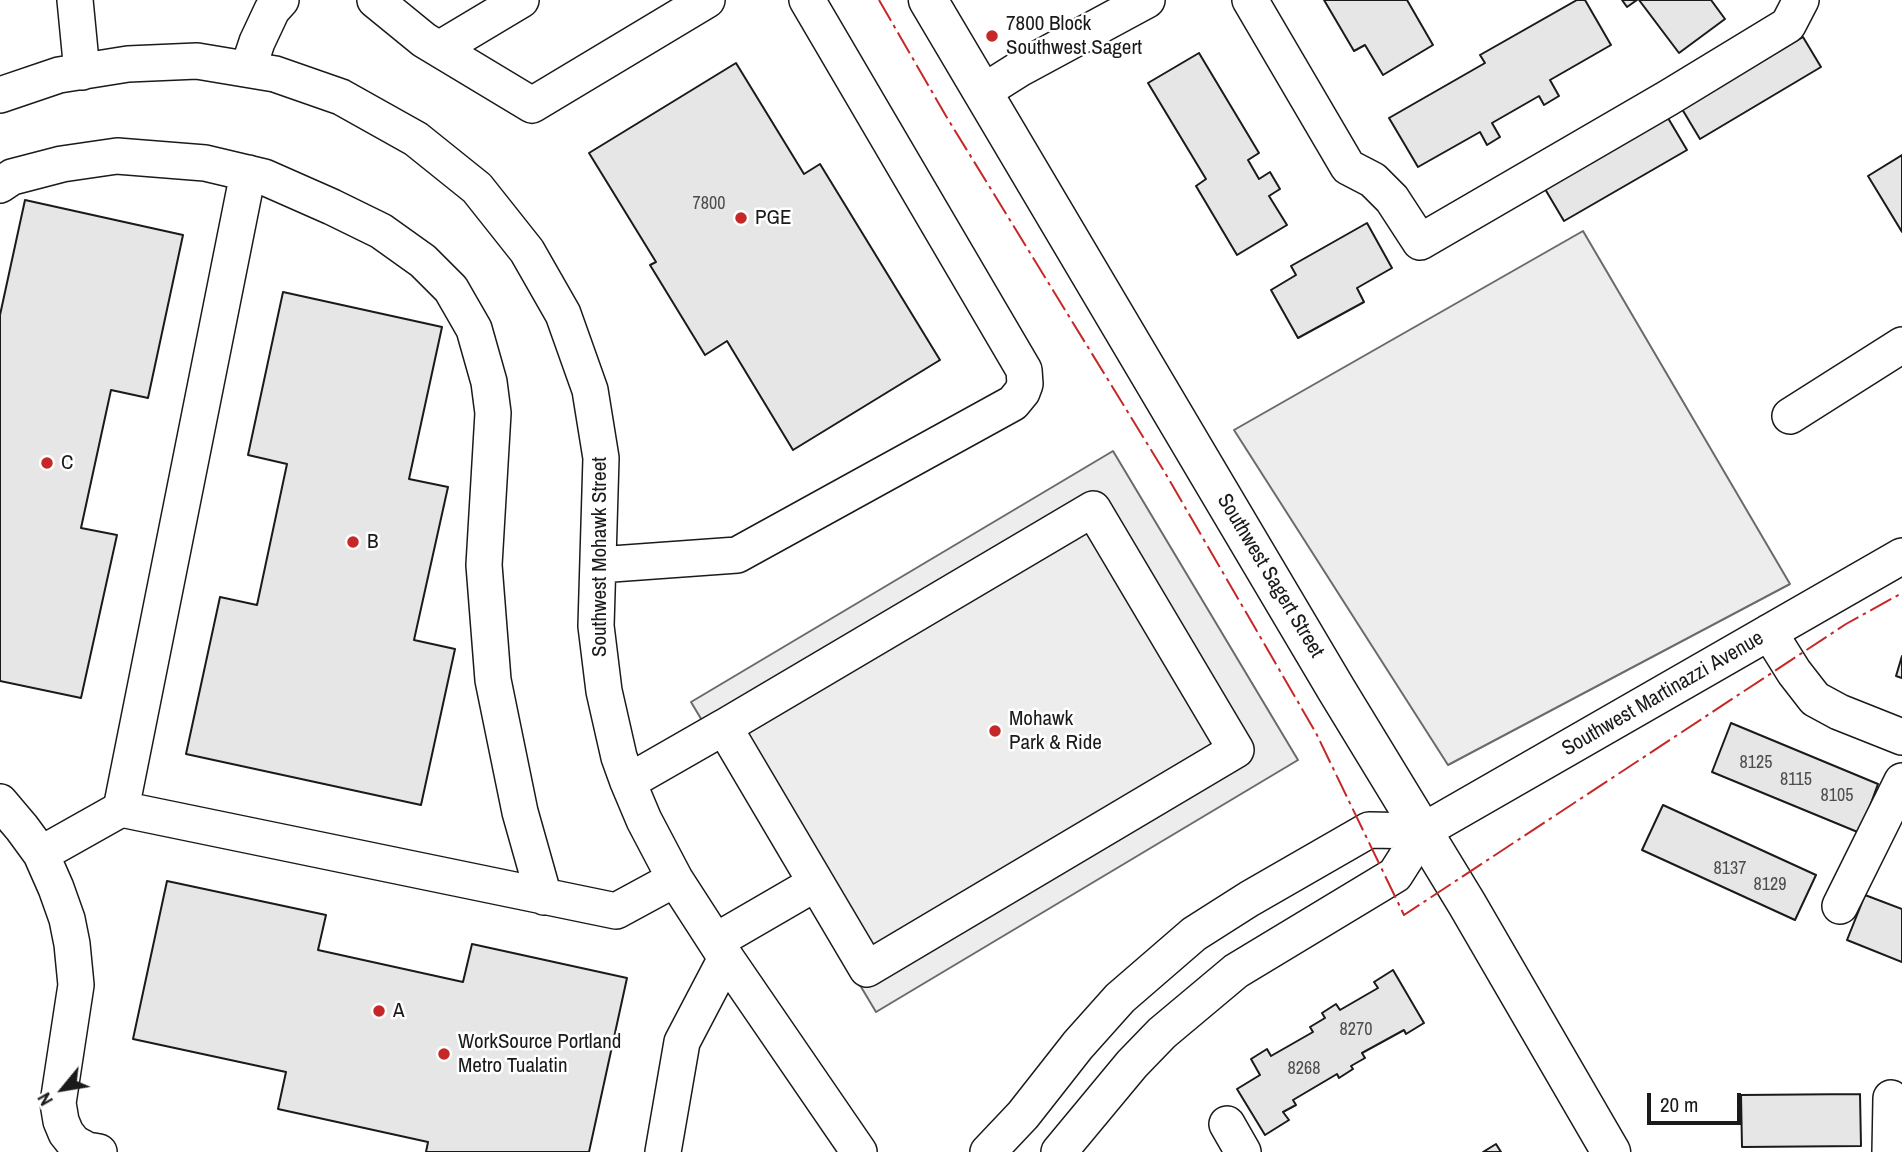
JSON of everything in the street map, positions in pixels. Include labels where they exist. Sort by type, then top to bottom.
[{"type":"main road","name":"Southwest Sagert Street","points":[[929,0],[1611,1152]]},
{"type":"street","points":[[75,0],[82,72]]},
{"type":"street","points":[[248,69],[272,10],[281,0]]},
{"type":"street","points":[[375,0],[424,40],[532,105],[707,0]]},
{"type":"street","points":[[439,49],[521,0]]},
{"type":"street","points":[[598,565],[737,555],[1013,403],[1023,393],[1024,370],[807,0]]},
{"type":"street","points":[[983,92],[1021,68],[1147,0]]},
{"type":"street","points":[[1250,0],[1348,167],[1373,180],[1392,199],[1420,242],[1788,25],[1801,0]]},
{"type":"street","name":"Southwest Mohawk Street","points":[[0,95],[59,75],[128,64],[197,61],[275,74],[341,97],[416,139],[477,188],[527,251],[563,314],[590,390],[601,458],[596,626],[604,691],[619,757],[628,782],[644,820],[676,879],[721,950],[863,1151]]},
{"type":"street","points":[[0,185],[12,177],[62,164],[117,156],[205,163],[264,177],[332,206],[381,231],[423,261],[451,289],[474,329],[489,382],[493,413],[484,565],[493,680],[520,812],[544,897]]},
{"type":"street","points":[[121,809],[248,173]]},
{"type":"street","points":[[1790,416],[1902,345]]},
{"type":"street","points":[[628,782],[1093,509],[1236,750],[867,969],[724,727]]},
{"type":"street","name":"Southwest Martinazzi Avenue","points":[[1059,1152],[1132,1064],[1162,1033],[1236,971],[1395,875],[1423,831],[1902,556]]},
{"type":"street","points":[[1769,632],[1815,699],[1839,712],[1902,737]]},
{"type":"street","points":[[1840,906],[1902,781]]},
{"type":"street","points":[[0,802],[41,854],[67,919],[76,985],[58,1103],[61,1121],[74,1143],[99,1152]]},
{"type":"street","points":[[41,854],[121,809],[617,911],[676,879]]},
{"type":"street","points":[[988,1152],[1024,1115],[1078,1045],[1120,998],[1195,934],[1249,899],[1370,830],[1423,831]]},
{"type":"street","points":[[663,1152],[682,1042],[721,950],[816,883]]},
{"type":"street","points":[[1890,1152],[1891,1098]]},
{"type":"shaded area","points":[[1583,231],[1790,584],[1448,765],[1234,430]]},
{"type":"shaded area","name":"Mohawk Park & Ride","points":[[1113,451],[1298,760],[876,1012],[691,702]]},
{"type":"building","points":[[1324,0],[1407,0],[1433,45],[1383,75],[1365,45],[1354,51]]},
{"type":"building","points":[[1577,0],[1585,0],[1611,45],[1550,80],[1559,96],[1544,105],[1539,96],[1492,123],[1500,137],[1487,145],[1480,132],[1418,167],[1389,118],[1485,63],[1480,55]]},
{"type":"building","points":[[1622,0],[1637,0],[1627,7]]},
{"type":"building","points":[[1639,0],[1711,0],[1725,19],[1679,53]]},
{"type":"building","points":[[1803,37],[1821,67],[1700,139],[1682,109]]},
{"type":"building","points":[[1199,53],[1259,153],[1248,160],[1259,179],[1270,172],[1280,189],[1269,196],[1287,225],[1237,255],[1196,186],[1206,179],[1148,83]]},
{"type":"building","name":"PGE","points":[[736,63],[804,174],[820,164],[940,360],[793,450],[727,341],[705,355],[650,265],[656,262],[589,153]]},
{"type":"building","points":[[1668,118],[1687,150],[1564,221],[1545,189]]},
{"type":"building","points":[[1902,155],[1902,232],[1868,176]]},
{"type":"building","name":"C","points":[[25,200],[183,235],[148,398],[111,390],[81,528],[117,535],[81,698],[0,681],[0,315]]},
{"type":"building","points":[[1367,223],[1392,268],[1357,288],[1364,302],[1298,338],[1271,290],[1296,275],[1291,266]]},
{"type":"building","name":"B","points":[[283,292],[442,327],[409,479],[448,487],[414,640],[455,649],[421,805],[186,754],[220,597],[257,605],[287,464],[248,455]]},
{"type":"building","points":[[1902,656],[1902,678],[1896,676]]},
{"type":"building","points":[[1731,723],[1878,784],[1860,833],[1712,772]]},
{"type":"building","points":[[1663,805],[1816,875],[1795,920],[1642,850]]},
{"type":"building","name":"A","points":[[167,881],[326,915],[318,950],[463,982],[472,944],[627,978],[589,1152],[426,1152],[428,1142],[278,1109],[286,1072],[133,1039]]},
{"type":"building","points":[[1865,895],[1902,909],[1902,962],[1847,940]]},
{"type":"building","points":[[1393,970],[1424,1023],[1406,1034],[1404,1030],[1362,1053],[1365,1058],[1351,1066],[1353,1069],[1339,1078],[1337,1074],[1293,1100],[1296,1105],[1283,1112],[1289,1120],[1265,1135],[1237,1089],[1260,1075],[1251,1059],[1267,1049],[1271,1056],[1313,1032],[1310,1027],[1325,1018],[1322,1013],[1336,1004],[1340,1010],[1378,988],[1374,982]]},
{"type":"building","points":[[1860,1094],[1861,1146],[1742,1147],[1741,1095]]},
{"type":"building","points":[[1496,1144],[1501,1152],[1483,1152]]},
{"type":"power","points":[[879,0],[946,116],[1164,471],[1316,733],[1404,915],[1846,624],[1902,593]]},
{"type":"place","name":"7800 Block Southwest Sagert","points":[[992,36]]},
{"type":"place","name":"PGE","points":[[741,218]]},
{"type":"place","name":"C","points":[[47,463]]},
{"type":"place","name":"B","points":[[353,542]]},
{"type":"place","name":"Mohawk Park & Ride","points":[[995,731]]},
{"type":"place","name":"A","points":[[379,1011]]},
{"type":"place","name":"WorkSource Portland Metro Tualatin","points":[[444,1054]]}]
